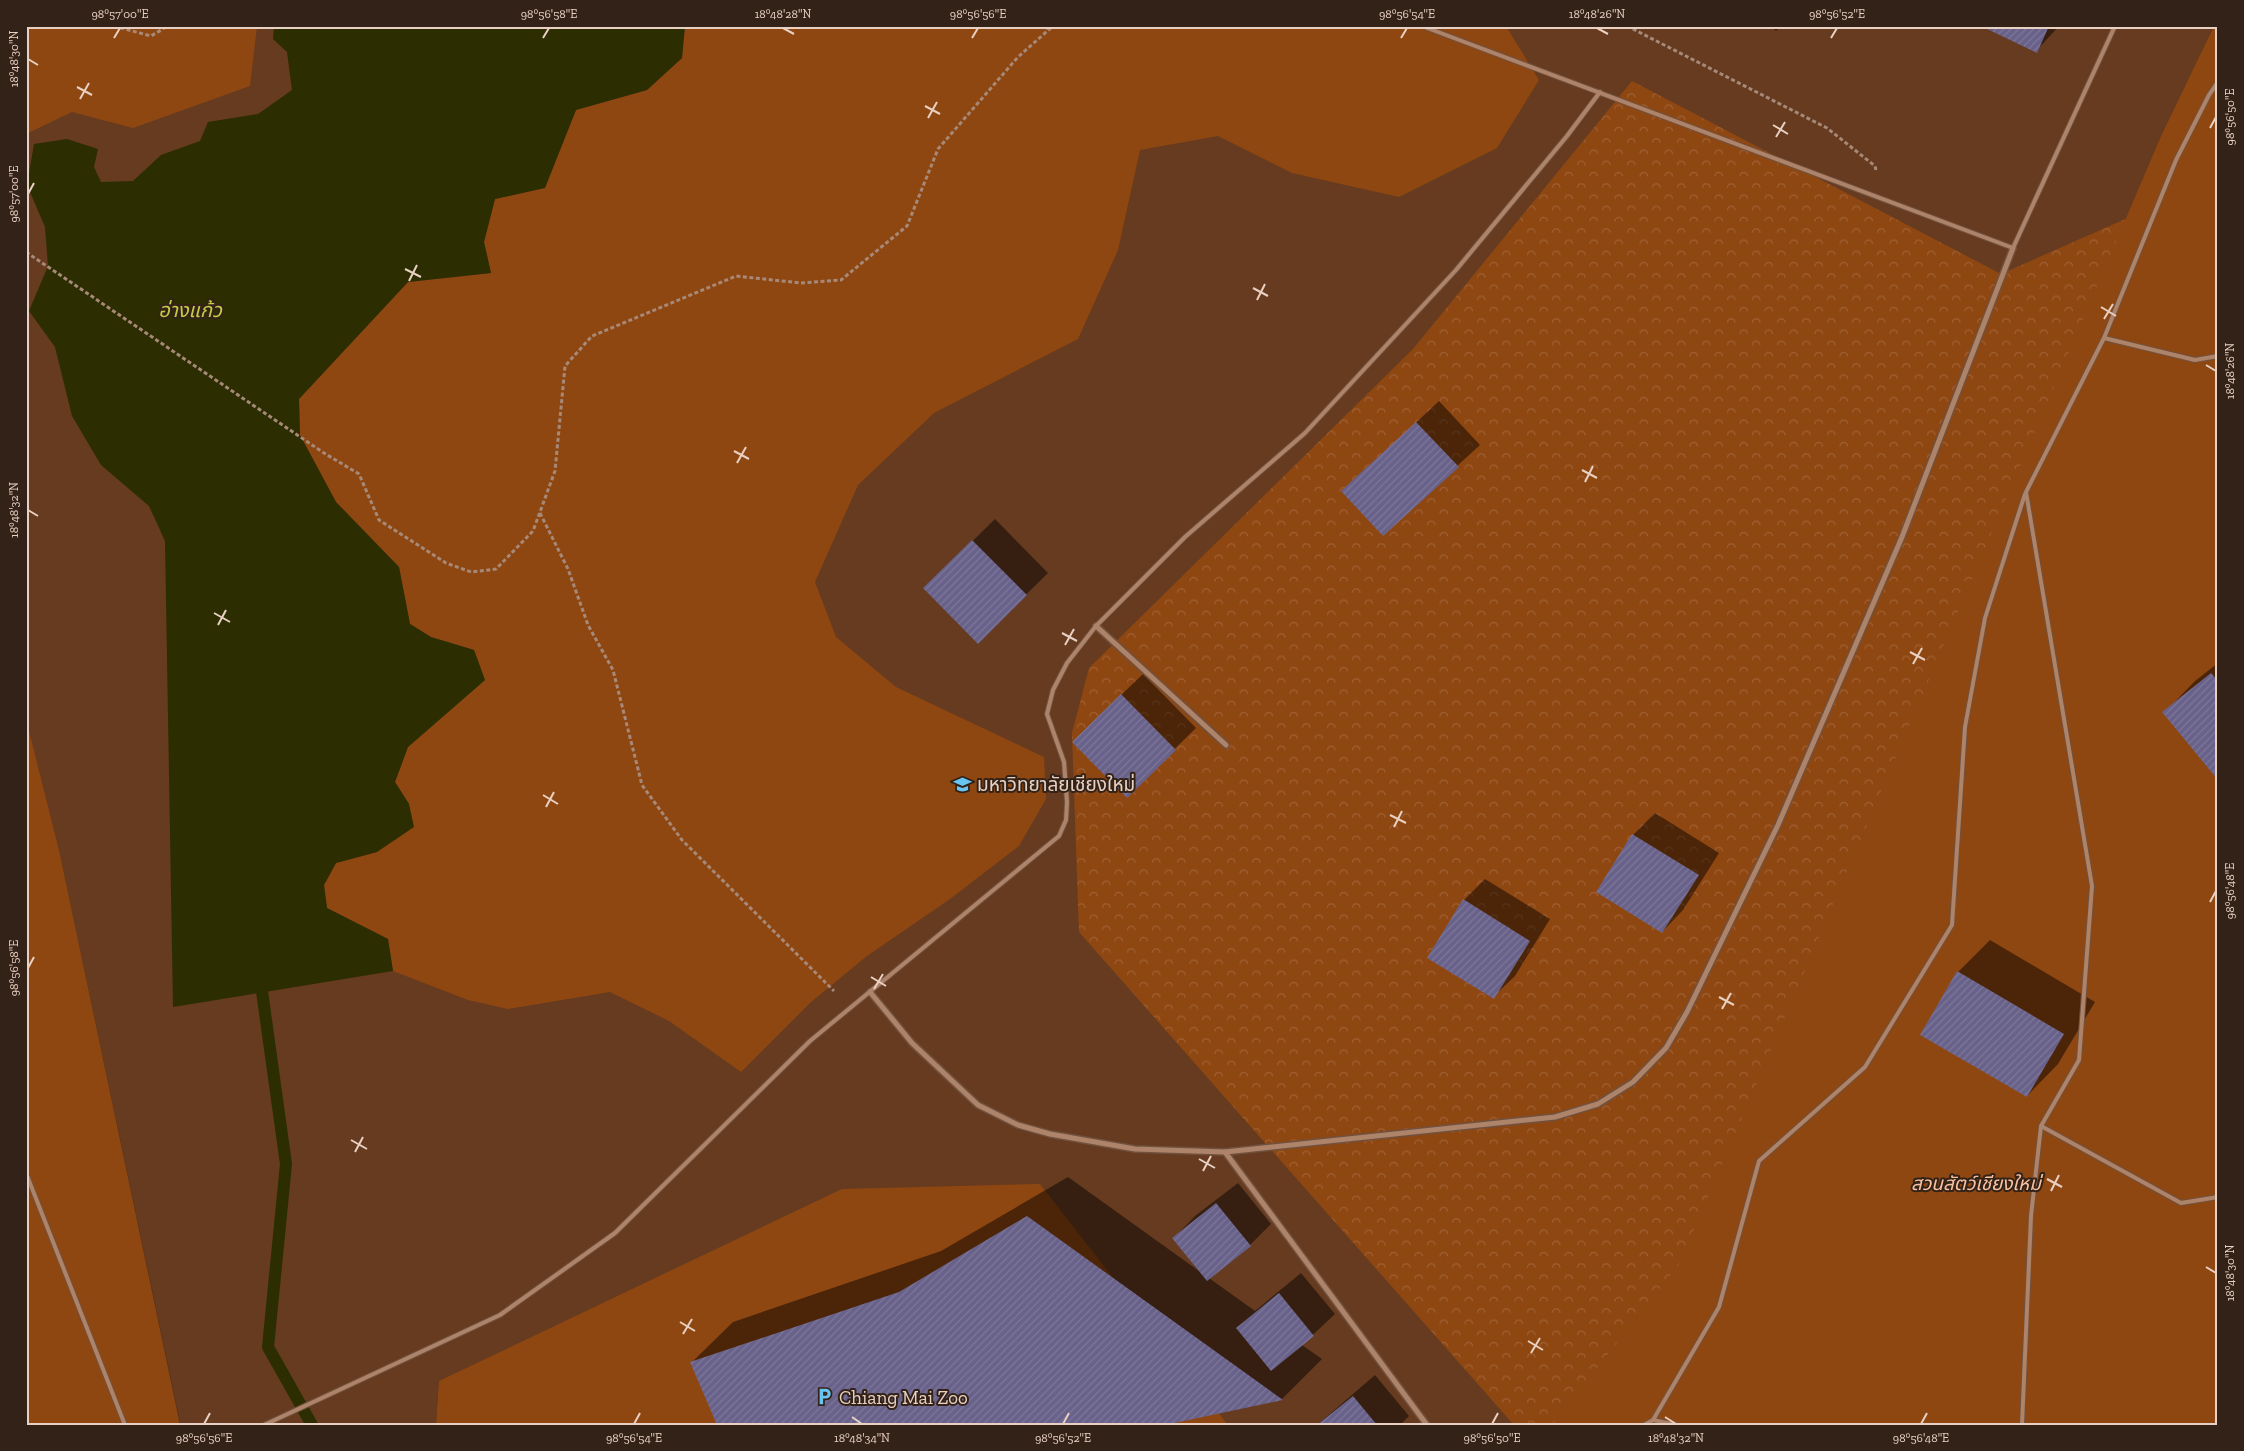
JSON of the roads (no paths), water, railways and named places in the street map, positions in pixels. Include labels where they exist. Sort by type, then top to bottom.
[{"type":"street","points":[[870,992],[912,1043],[978,1105],[1018,1125],[1050,1134],[1135,1149],[1225,1152],[1555,1117],[1598,1104],[1633,1082],[1666,1048],[1687,1012],[1778,825],[1902,537],[2014,248]]},
{"type":"street","points":[[1096,626],[1226,745]]},
{"type":"street","points":[[1225,1152],[1427,1425]]},
{"type":"lane","points":[[1422,26],[2014,248],[2115,26]]},
{"type":"lane","points":[[1644,1425],[1653,1420],[1719,1307],[1759,1160],[1865,1067],[1952,925],[1966,728],[1985,618],[2026,492],[2104,338],[2176,160],[2209,95],[2218,82]]},
{"type":"lane","points":[[264,1425],[500,1314],[615,1233],[810,1041],[1059,836],[1066,820],[1068,802],[1064,762],[1047,714],[1053,690],[1067,664],[1096,626],[1185,537],[1311,426],[1456,270],[1567,136],[1600,92]]},
{"type":"lane","points":[[2104,338],[2195,360],[2218,356]]},
{"type":"lane","points":[[2022,1425],[2031,1216],[2041,1126],[2079,1060],[2092,886],[2026,492]]},
{"type":"lane","points":[[2041,1126],[2181,1203],[2218,1196]]},
{"type":"lane","points":[[26,1173],[125,1425]]},
{"type":"lane","points":[[1653,1420],[1676,1425]]},
{"type":"water","name":"อ่างแก้ว","points":[[274,26],[685,26],[682,58],[647,90],[576,110],[545,188],[495,199],[484,242],[491,273],[408,282],[299,399],[300,435],[336,502],[399,567],[410,624],[431,637],[474,650],[485,680],[408,747],[395,782],[409,804],[414,827],[377,852],[336,863],[324,885],[327,908],[388,939],[393,971],[173,1007],[165,541],[149,506],[101,465],[72,416],[55,347],[29,311],[48,266],[45,227],[27,185],[34,144],[67,139],[98,149],[94,167],[101,182],[133,181],[161,155],[200,141],[208,122],[258,114],[292,90],[287,52],[273,39]]},
{"type":"waterway","points":[[260,977],[286,1164],[268,1347],[312,1425]]},
{"type":"place","name":"มหาวิทยาลัยเชียงใหม่","points":[[963,784]]},
{"type":"place","name":"Chiang Mai Zoo","points":[[825,1397]]},
{"type":"park label","name":"สวนสัตว์เชียงใหม่","points":[[1976,1183]]}]
